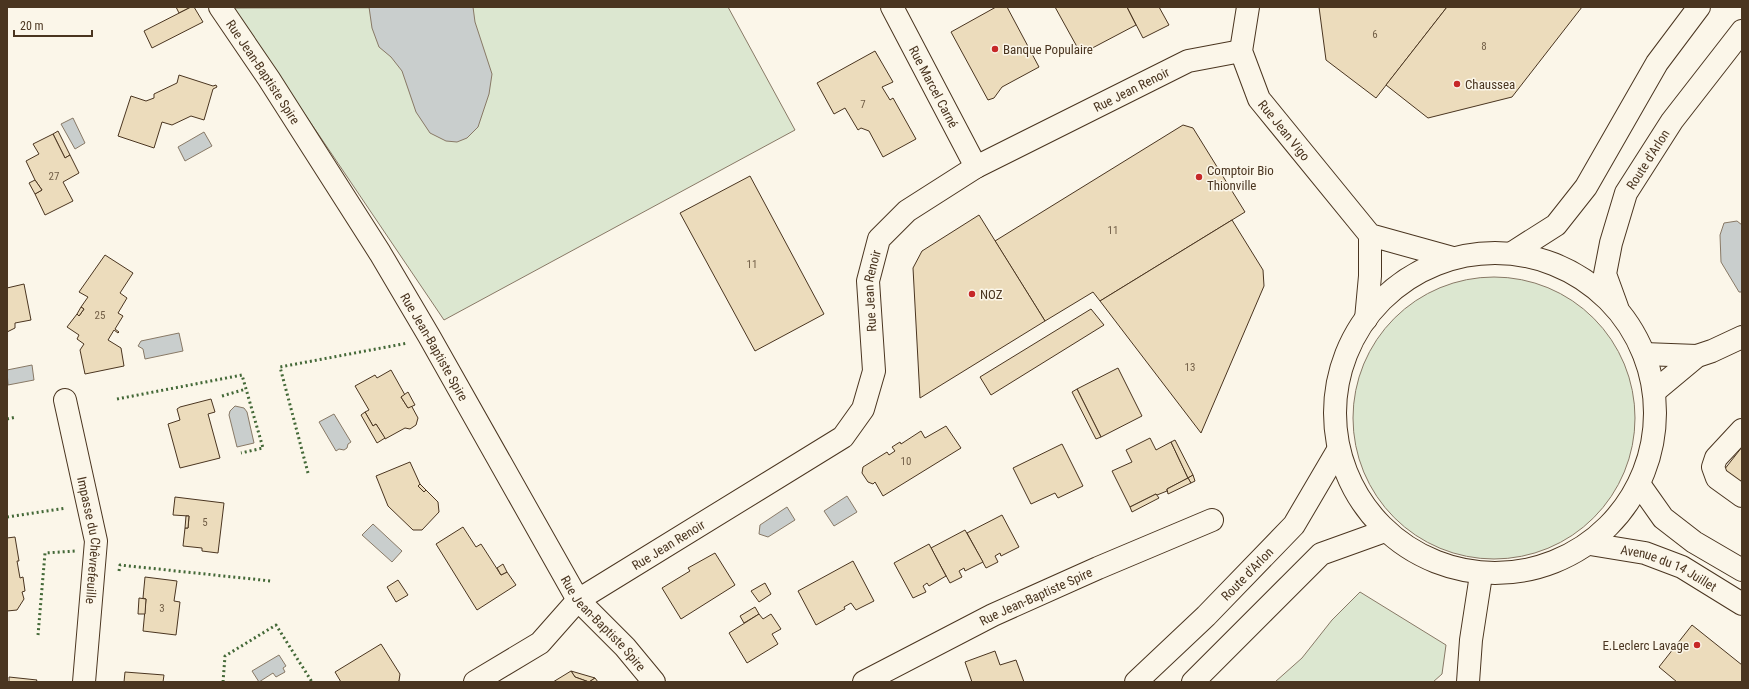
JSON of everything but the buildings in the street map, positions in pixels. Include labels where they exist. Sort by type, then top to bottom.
[{"type":"street","name":"Rue Jean-Baptiste Spire","points":[[220,7],[269,80],[380,253],[433,342],[578,600],[625,647],[654,682]]},
{"type":"street","name":"Rue Marcel Carné","points":[[892,7],[976,167]]},
{"type":"street","name":"Rue Jean Vigo","points":[[1248,7],[1241,51],[1259,99],[1370,235]]},
{"type":"street","points":[[1512,253],[1556,225],[1586,187],[1657,63],[1699,7]]},
{"type":"street","name":"Route d'Arlon","points":[[1618,308],[1605,274],[1611,243],[1626,193],[1672,121],[1742,31]]},
{"type":"street","name":"Rue Jean Renoir","points":[[475,682],[540,643],[578,600],[843,437],[863,409],[874,371],[868,281],[879,239],[907,211],[976,167],[1188,61],[1241,51]]},
{"type":"street","points":[[1366,319],[1370,276],[1370,235],[1453,258],[1512,253],[1570,270],[1618,308],[1641,344],[1655,385],[1656,429],[1639,484],[1618,518],[1590,544],[1530,571],[1481,575],[1429,561],[1385,531],[1356,494],[1338,450],[1334,413],[1339,376],[1352,340],[1366,319],[1372,310],[1399,284],[1453,258]]},
{"type":"street","points":[[1644,354],[1697,356],[1712,351],[1742,337]]},
{"type":"street","points":[[1655,392],[1697,356]]},
{"type":"street","name":"Impasse du Chêvrefeuille","points":[[65,400],[96,541],[84,682]]},
{"type":"street","points":[[1742,430],[1716,458],[1713,466],[1718,478],[1742,496]]},
{"type":"street","name":"Route d'Arlon","points":[[1136,682],[1206,616],[1294,525],[1338,450]]},
{"type":"street","points":[[1639,484],[1663,518],[1694,542],[1742,570]]},
{"type":"street","name":"Rue Jean-Baptiste Spire","points":[[864,682],[993,615],[1098,568],[1212,520]]},
{"type":"street","points":[[1193,682],[1321,554],[1385,531]]},
{"type":"street","name":"Avenue du 14 Juillet","points":[[1590,544],[1644,553],[1682,567],[1742,604]]},
{"type":"street","points":[[1468,682],[1471,640],[1481,575]]},
{"type":"green space","points":[[728,7],[795,130],[444,320],[233,8]]},
{"type":"green space","points":[[1494,277],[1522,280],[1548,288],[1572,301],[1594,318],[1611,340],[1624,364],[1632,390],[1635,418],[1632,446],[1624,472],[1611,496],[1594,518],[1572,535],[1548,548],[1522,556],[1494,559],[1466,556],[1440,548],[1416,535],[1394,518],[1377,496],[1364,472],[1356,446],[1353,418],[1356,390],[1364,364],[1377,340],[1394,318],[1416,301],[1440,288],[1466,280]]},
{"type":"green space","points":[[1360,592],[1446,645],[1442,674],[1433,682],[1275,682],[1302,658],[1332,620]]},
{"type":"shaded area","points":[[369,7],[473,7],[475,22],[492,74],[489,94],[478,127],[467,138],[457,142],[446,141],[430,133],[416,112],[402,71],[391,57],[379,47],[372,28]]},
{"type":"shaded area","points":[[73,118],[85,143],[75,149],[61,124]]},
{"type":"shaded area","points":[[204,132],[212,146],[185,161],[178,147]]},
{"type":"shaded area","points":[[1737,221],[1742,225],[1742,292],[1739,292],[1721,262],[1720,235],[1724,223]]},
{"type":"shaded area","points":[[179,333],[183,351],[145,359],[143,349],[138,346],[141,341]]},
{"type":"shaded area","points":[[32,365],[34,380],[8,385],[7,370]]},
{"type":"shaded area","points":[[235,406],[244,408],[247,412],[254,443],[237,447],[229,415],[230,411]]},
{"type":"shaded area","points":[[334,414],[351,442],[344,450],[339,449],[336,451],[319,422]]},
{"type":"shaded area","points":[[847,496],[857,512],[834,526],[824,511]]},
{"type":"shaded area","points":[[787,507],[795,520],[768,537],[759,534],[760,525]]},
{"type":"shaded area","points":[[373,524],[402,551],[392,562],[362,535]]},
{"type":"shaded area","points":[[279,655],[286,666],[283,668],[285,672],[276,677],[273,673],[259,682],[252,671]]},
{"type":"hedge","points":[[308,473],[280,367],[408,343]]},
{"type":"hedge","points":[[117,399],[242,375],[263,448],[241,453]]},
{"type":"hedge","points":[[222,396],[246,389]]},
{"type":"hedge","points":[[7,419],[16,417]]},
{"type":"hedge","points":[[7,517],[66,508]]},
{"type":"hedge","points":[[38,635],[45,553],[76,551]]},
{"type":"hedge","points":[[119,571],[120,565],[271,581]]},
{"type":"hedge","points":[[223,682],[225,656],[276,625],[312,682]]},
{"type":"place","name":"Banque Populaire","points":[[995,49]]},
{"type":"place","name":"Chaussea","points":[[1457,84]]},
{"type":"place","name":"Comptoir Bio Thionville","points":[[1199,177]]},
{"type":"place","name":"NOZ","points":[[972,294]]},
{"type":"place","name":"E.Leclerc Lavage","points":[[1697,645]]}]
